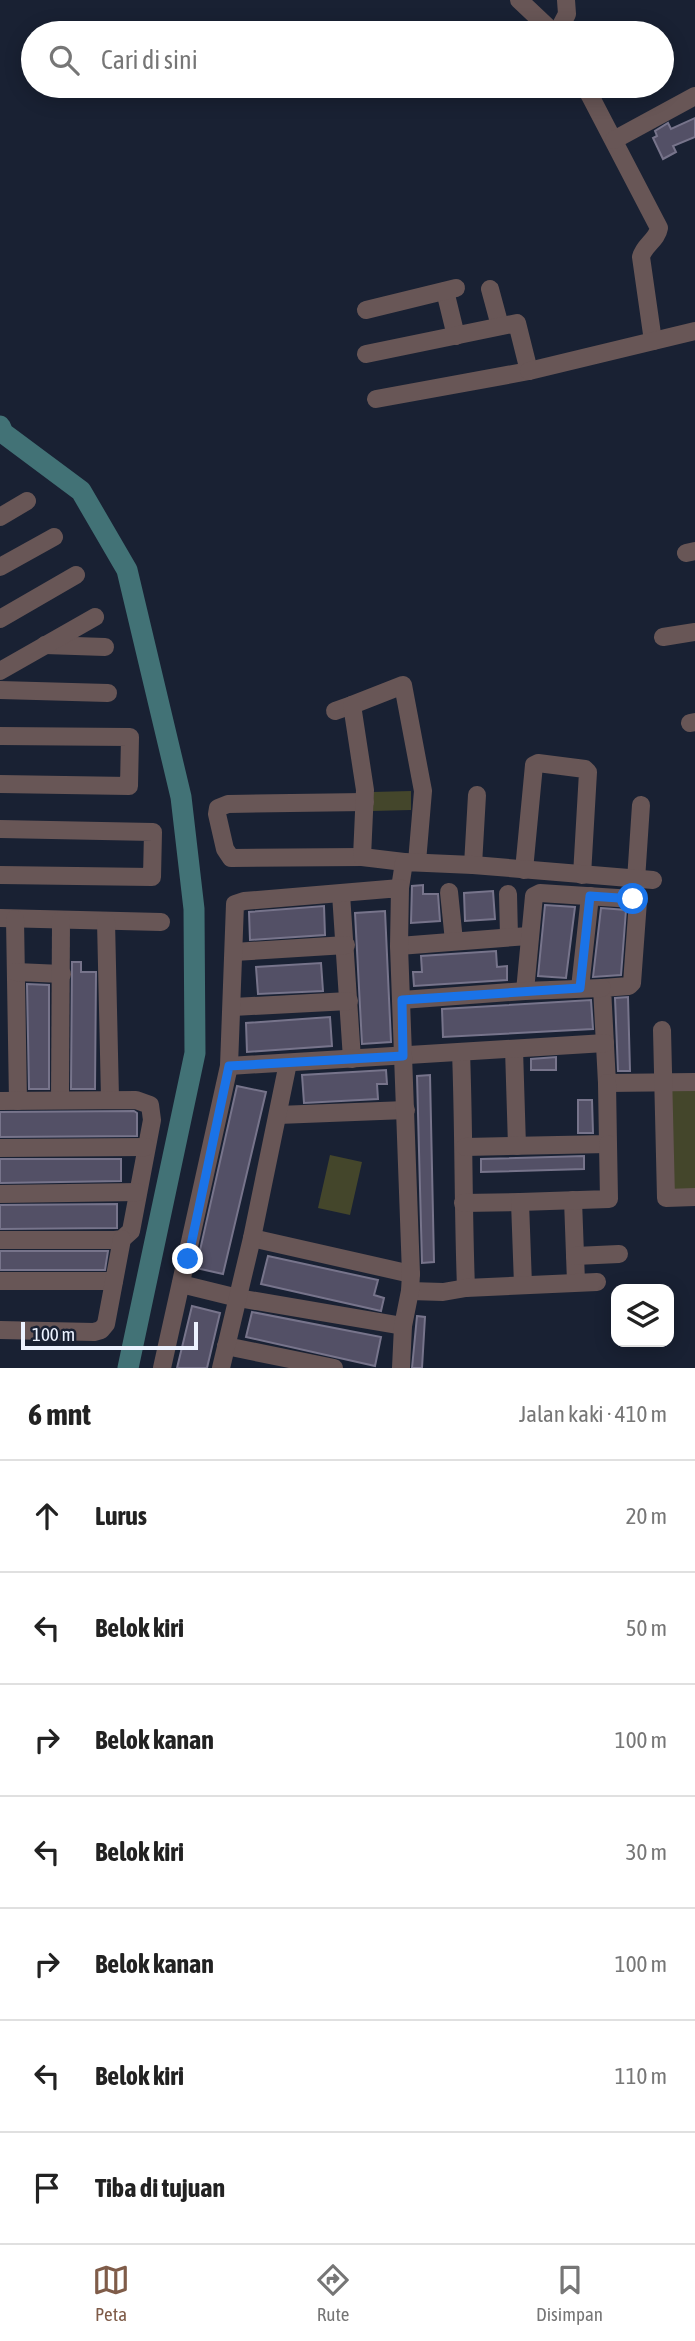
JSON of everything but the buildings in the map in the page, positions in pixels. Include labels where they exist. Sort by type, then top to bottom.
[{"type":"street","points":[[519,0],[543,21]]},
{"type":"street","points":[[563,21],[567,14],[566,0]]},
{"type":"street","points":[[614,140],[695,96]]},
{"type":"street","points":[[591,98],[659,228],[641,257],[653,341]]},
{"type":"street","points":[[490,289],[500,326]]},
{"type":"street","points":[[366,310],[451,290],[456,335]]},
{"type":"street","points":[[366,355],[517,323],[529,371]]},
{"type":"street","points":[[376,399],[529,371],[695,331]]},
{"type":"street","points":[[0,517],[27,501]]},
{"type":"street","points":[[0,567],[54,537]]},
{"type":"street","points":[[0,619],[76,575]]},
{"type":"street","points":[[0,671],[45,645],[91,619],[100,647],[45,645]]},
{"type":"street","points":[[663,637],[695,632]]},
{"type":"street","points":[[362,857],[365,790],[344,708],[403,685],[423,791],[410,862],[400,888],[399,946],[411,1282],[403,1326],[401,1368]]},
{"type":"street","points":[[0,690],[108,693]]},
{"type":"street","points":[[0,736],[130,737],[129,786],[0,785]]},
{"type":"street","points":[[524,870],[534,765],[538,763],[584,769],[588,772],[582,875]]},
{"type":"street","points":[[472,865],[477,795]]},
{"type":"street","points":[[365,802],[228,804],[218,808],[217,814],[226,853],[236,860],[362,857],[645,880],[641,805]]},
{"type":"street","points":[[0,830],[153,832],[152,877],[0,875]]},
{"type":"street","points":[[162,1368],[229,1066],[236,903],[400,888]]},
{"type":"street","points":[[449,892],[454,941]]},
{"type":"street","points":[[402,1000],[525,990],[629,986],[632,983],[638,901],[540,893],[534,896],[528,936],[525,990]]},
{"type":"street","points":[[341,894],[352,1059]]},
{"type":"street","points":[[508,894],[509,937]]},
{"type":"street","points":[[580,988],[590,896]]},
{"type":"street","points":[[0,1240],[98,1241],[122,1238],[131,1231],[152,1120],[150,1105],[142,1101],[110,1098],[9,1101],[16,972],[7,918],[161,922]]},
{"type":"street","points":[[60,1100],[61,920]]},
{"type":"street","points":[[106,920],[110,1098]]},
{"type":"street","points":[[399,946],[528,936]]},
{"type":"street","points":[[234,952],[346,946]]},
{"type":"street","points":[[16,972],[62,974]]},
{"type":"street","points":[[463,1203],[608,1199],[607,1083],[602,988]]},
{"type":"street","points":[[233,1007],[349,1001]]},
{"type":"street","points":[[662,1030],[666,1198],[695,1197]]},
{"type":"street","points":[[229,1066],[605,1043]]},
{"type":"street","points":[[514,1049],[517,1146]]},
{"type":"street","points":[[461,1052],[466,1288]]},
{"type":"street","points":[[221,1368],[288,1063]]},
{"type":"street","points":[[607,1083],[695,1082]]},
{"type":"street","points":[[278,1115],[406,1110]]},
{"type":"street","points":[[465,1147],[608,1144]]},
{"type":"street","points":[[0,1147],[146,1147]]},
{"type":"street","points":[[0,1194],[138,1192]]},
{"type":"street","points":[[573,1200],[576,1282]]},
{"type":"street","points":[[520,1202],[523,1285]]},
{"type":"street","points":[[0,1330],[101,1330],[106,1324],[122,1238]]},
{"type":"street","points":[[251,1238],[443,1292],[466,1288],[597,1282]]},
{"type":"street","points":[[575,1256],[619,1254]]},
{"type":"street","points":[[0,1281],[114,1281]]},
{"type":"street","points":[[181,1284],[238,1298],[403,1326]]},
{"type":"street","points":[[226,1346],[334,1368]]},
{"type":"green space","points":[[411,791],[411,810],[372,811],[372,792]]},
{"type":"green space","points":[[695,1089],[695,1194],[670,1194],[669,1090]]},
{"type":"green space","points":[[330,1155],[362,1162],[350,1215],[318,1208]]},
{"type":"waterway","points":[[0,426],[3,433],[81,491],[127,570],[181,797],[194,909],[195,1053],[128,1368]]},
{"type":"route","points":[[188,1259],[229,1066],[403,1056],[402,1000],[580,988],[590,896],[633,899]]}]
